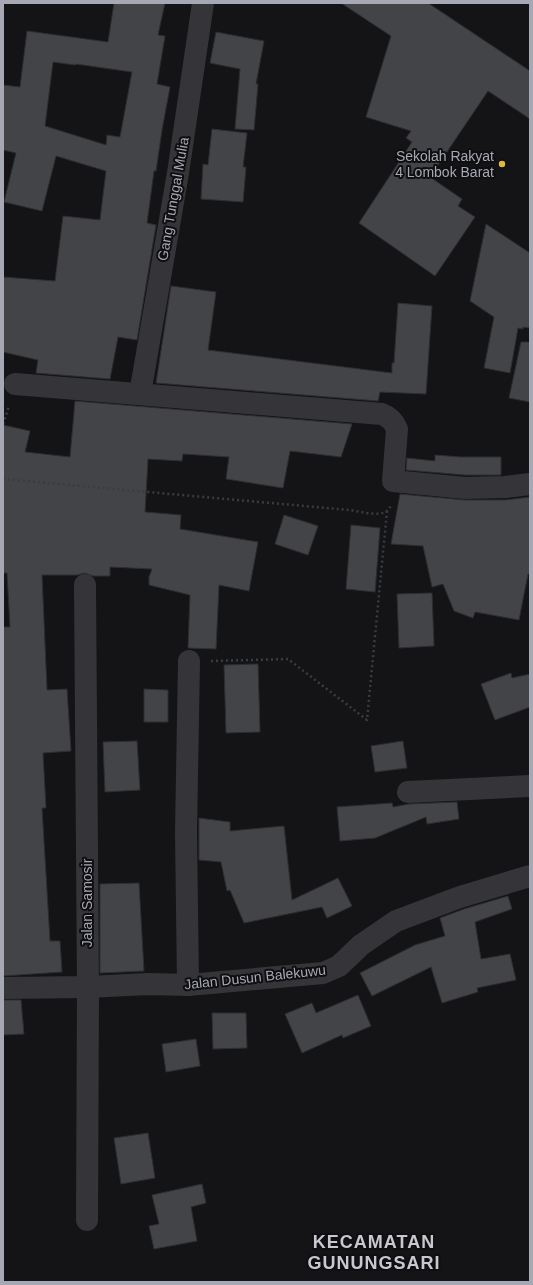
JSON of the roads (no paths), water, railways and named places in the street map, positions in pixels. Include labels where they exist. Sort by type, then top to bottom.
[{"type":"street","name":"Gang Tunggal Mulia","points":[[140,394],[178,174],[203,3]]},
{"type":"street","points":[[15,384],[385,415],[392,421],[397,429],[392,481],[465,488],[505,487],[530,484]]},
{"type":"street","name":"Jalan Samosir","points":[[85,585],[88,987],[87,1220]]},
{"type":"street","points":[[188,985],[186,832],[189,661]]},
{"type":"street","points":[[408,792],[530,786]]},
{"type":"street","name":"Jalan Dusun Balekuwu","points":[[3,988],[88,987],[148,984],[188,985],[322,973],[339,966],[361,945],[396,921],[460,897],[530,876]]},
{"type":"place","name":"Sekolah Rakyat 4 Lombok Barat","points":[[502,164]]},
{"type":"district","name":"KECAMATAN GUNUNGSARI","points":[[374,1252]]}]
